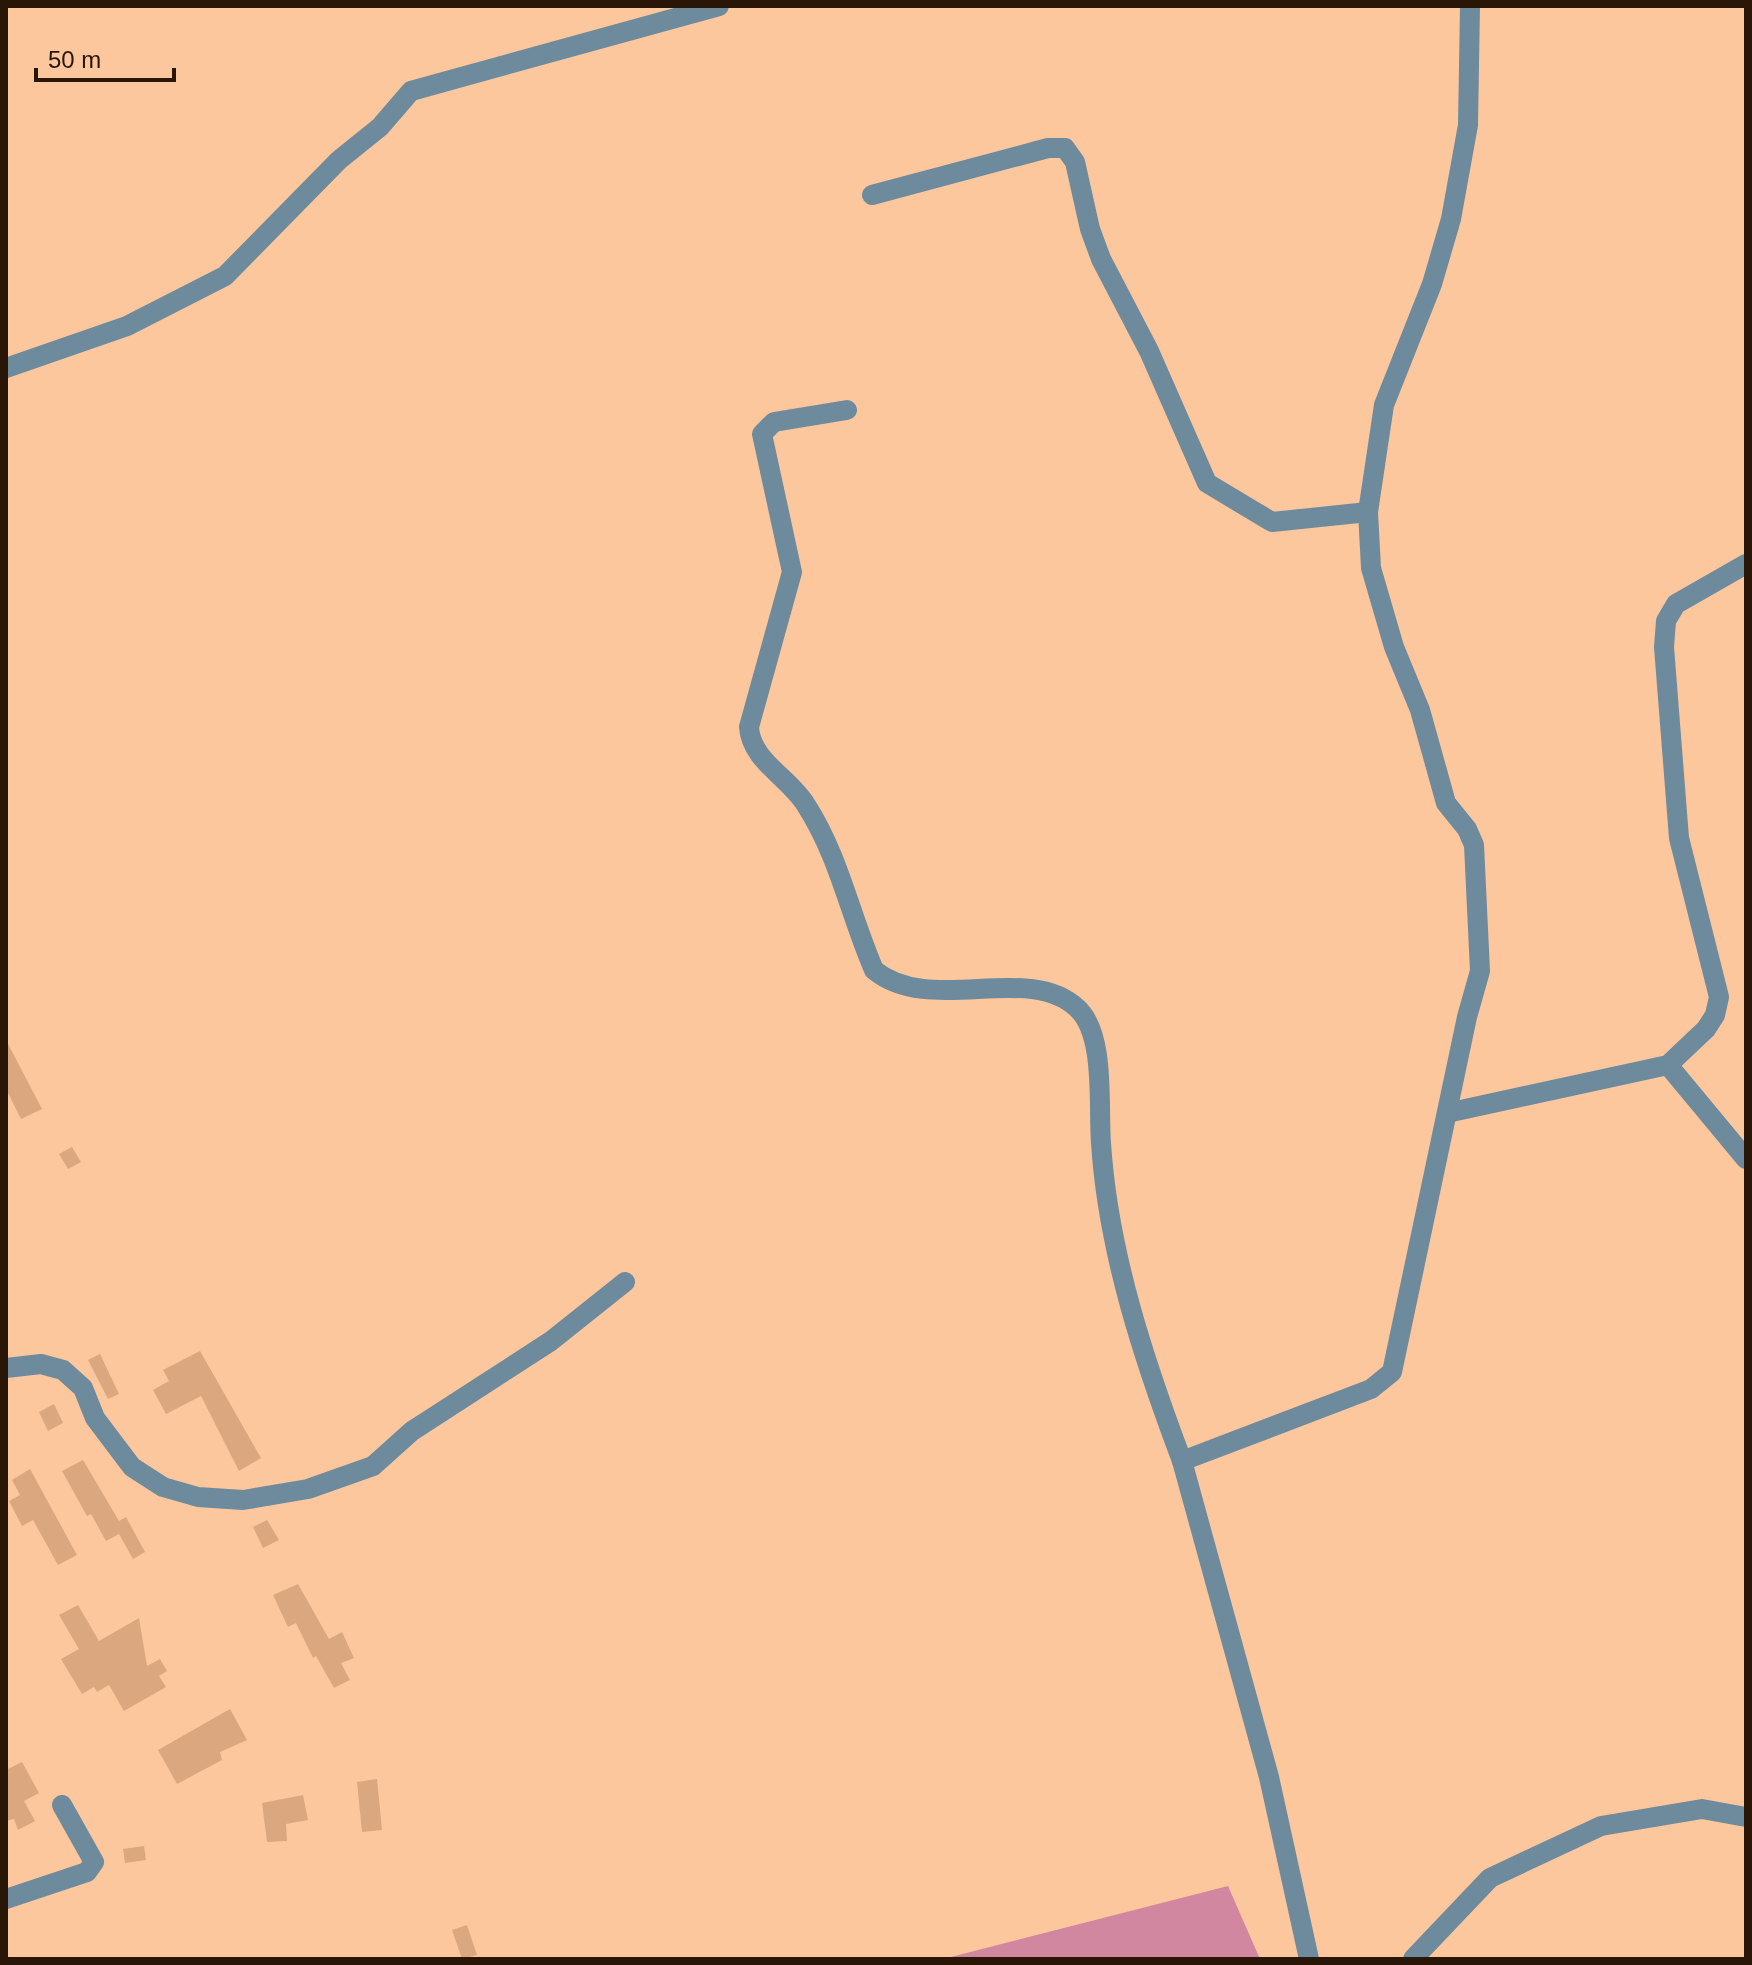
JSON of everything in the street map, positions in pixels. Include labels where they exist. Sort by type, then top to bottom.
[{"type":"street","points":[[6,368],[127,326],[225,276],[328,171],[380,127],[411,91],[719,6]]},
{"type":"street","points":[[1182,1461],[1371,1389],[1387,1380],[1396,1364],[1447,1113],[1480,971],[1474,845],[1472,837],[1446,803],[1420,710],[1394,647],[1371,568],[1368,512],[1384,405],[1432,284],[1451,219],[1468,125],[1470,6]]},
{"type":"street","points":[[872,195],[1048,148],[1065,148],[1075,162],[1090,229],[1101,259],[1149,351],[1207,483],[1272,522],[1368,512]]},
{"type":"street","points":[[847,410],[774,422],[762,434],[792,572],[749,727],[753,746],[807,806],[842,878],[864,948],[874,970],[881,976],[912,990],[1045,991],[1079,1009],[1093,1031],[1101,1147],[1119,1257],[1147,1360],[1182,1461],[1269,1777],[1309,1959]]},
{"type":"street","points":[[1447,1113],[1668,1065],[1706,1029],[1715,1015],[1719,997],[1679,838],[1664,647],[1666,621],[1676,604],[1746,564]]},
{"type":"street","points":[[1668,1065],[1746,1159]]},
{"type":"street","points":[[6,1368],[41,1364],[63,1370],[83,1388],[95,1418],[132,1467],[163,1487],[198,1497],[243,1500],[308,1489],[373,1466],[412,1431],[551,1341],[625,1282]]},
{"type":"street","points":[[6,1899],[87,1872],[94,1862],[62,1805]]},
{"type":"street","points":[[1423,1954],[1490,1878],[1601,1826],[1702,1809],[1746,1817]]},
{"type":"shaded area","points":[[1228,1886],[1260,1959],[947,1958]]},
{"type":"building","points":[[6,1040],[42,1109],[21,1119],[6,1089]]},
{"type":"building","points":[[72,1147],[81,1162],[68,1169],[59,1154]]},
{"type":"building","points":[[200,1351],[261,1458],[239,1471],[201,1396],[166,1414],[153,1390],[169,1381],[163,1370]]},
{"type":"building","points":[[100,1354],[119,1394],[108,1399],[88,1360]]},
{"type":"building","points":[[54,1404],[63,1423],[48,1431],[39,1412]]},
{"type":"building","points":[[83,1460],[119,1521],[126,1517],[145,1552],[133,1559],[119,1534],[106,1541],[91,1514],[87,1516],[62,1471]]},
{"type":"building","points":[[30,1469],[77,1555],[58,1565],[33,1520],[22,1526],[9,1501],[20,1495],[12,1480]]},
{"type":"building","points":[[267,1520],[279,1540],[263,1548],[253,1527]]},
{"type":"building","points":[[298,1584],[329,1639],[342,1632],[354,1658],[341,1663],[350,1680],[334,1688],[316,1656],[313,1658],[296,1623],[288,1627],[273,1595]]},
{"type":"building","points":[[78,1605],[99,1641],[139,1618],[147,1666],[160,1659],[167,1671],[159,1676],[166,1687],[124,1711],[109,1685],[97,1692],[94,1687],[82,1694],[61,1659],[79,1649],[59,1615]]},
{"type":"building","points":[[230,1709],[247,1740],[220,1752],[222,1760],[177,1784],[158,1750]]},
{"type":"building","points":[[22,1762],[39,1793],[24,1801],[35,1821],[18,1830],[14,1819],[6,1821],[6,1770]]},
{"type":"building","points":[[377,1779],[382,1830],[362,1832],[357,1782]]},
{"type":"building","points":[[303,1795],[308,1820],[286,1824],[287,1841],[267,1842],[262,1803]]},
{"type":"building","points":[[144,1846],[146,1860],[125,1863],[123,1849]]},
{"type":"building","points":[[467,1925],[477,1955],[462,1959],[452,1930]]}]
